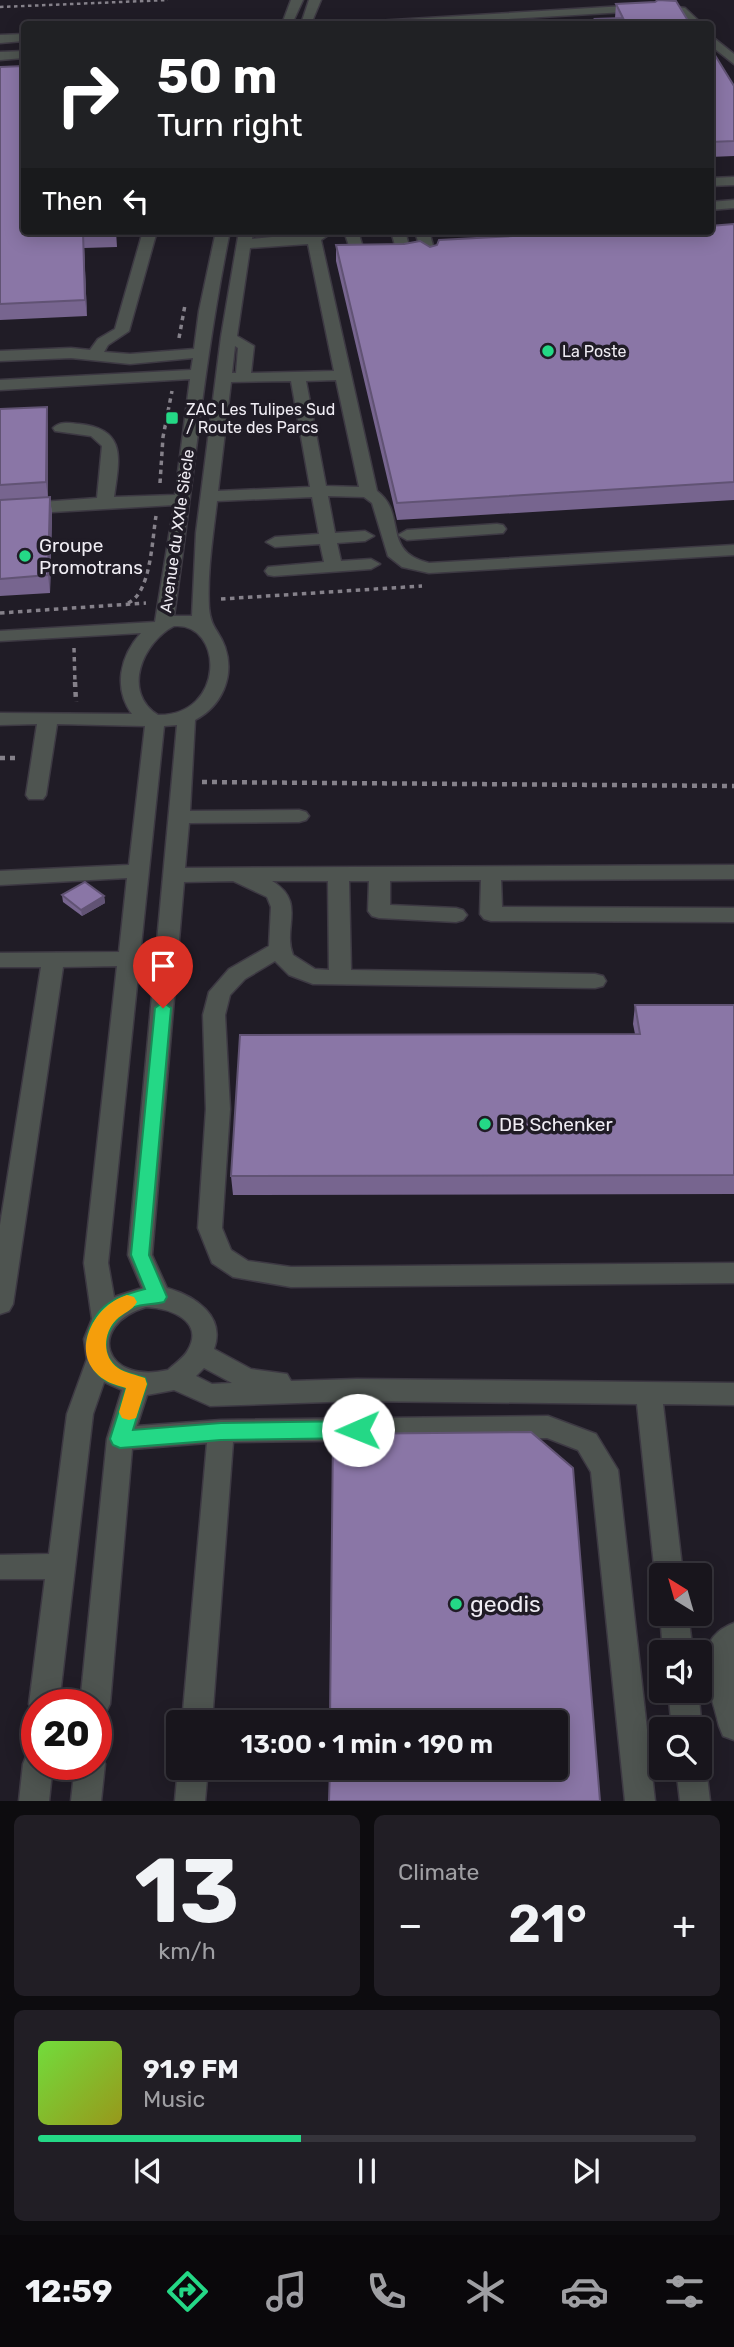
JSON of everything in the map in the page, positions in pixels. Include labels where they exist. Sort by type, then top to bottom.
[{"type":"street","points":[[288,21],[297,0]]},
{"type":"street","points":[[307,21],[315,0]]},
{"type":"street","points":[[457,21],[603,10],[673,8],[681,10],[693,21]]},
{"type":"street","points":[[603,10],[608,21]]},
{"type":"street","points":[[0,39],[21,38]]},
{"type":"street","points":[[714,42],[734,60]]},
{"type":"street","points":[[0,56],[21,55]]},
{"type":"street","points":[[714,205],[734,204]]},
{"type":"street","points":[[94,355],[103,342],[122,331],[149,235]]},
{"type":"street","name":"Avenue du XXIe Siècle","points":[[161,626],[183,500],[200,353],[222,235]]},
{"type":"street","points":[[245,238],[320,235],[343,375],[369,493]]},
{"type":"street","points":[[352,235],[358,255],[404,253],[399,235]]},
{"type":"street","points":[[423,235],[429,256]]},
{"type":"street","name":"Avenue du XXIe Siècle","points":[[202,626],[199,600],[210,496],[228,337],[245,238]]},
{"type":"street","points":[[228,337],[246,346],[243,378]]},
{"type":"street","points":[[0,356],[71,353],[130,359],[200,353]]},
{"type":"street","points":[[0,385],[197,374]]},
{"type":"street","points":[[224,378],[343,375]]},
{"type":"street","points":[[298,377],[333,566]]},
{"type":"street","points":[[61,428],[86,428],[97,432],[106,437],[112,447],[105,503]]},
{"type":"street","points":[[210,496],[349,490],[369,493],[380,501],[394,552],[408,563],[429,568],[734,550]]},
{"type":"street","points":[[0,510],[183,500]]},
{"type":"street","points":[[407,535],[495,523],[507,564]]},
{"type":"street","points":[[275,542],[365,536]]},
{"type":"street","points":[[274,571],[371,564]]},
{"type":"street","points":[[0,636],[161,626],[174,621],[190,621],[202,626],[213,640],[219,657],[219,678],[212,697],[198,711],[186,717],[153,720],[0,719]]},
{"type":"street","points":[[153,720],[136,705],[129,686],[128,670],[139,647],[161,626]]},
{"type":"street","points":[[158,1297],[140,1255],[183,782],[186,717]]},
{"type":"street","points":[[36,795],[48,719]]},
{"type":"street","points":[[105,1320],[96,1263],[131,959],[153,720]]},
{"type":"street","points":[[180,817],[299,816]]},
{"type":"street","points":[[0,878],[138,871]]},
{"type":"street","points":[[175,875],[734,872]]},
{"type":"street","points":[[338,874],[340,978]]},
{"type":"street","points":[[380,874],[379,911],[456,915]]},
{"type":"street","points":[[491,874],[491,914],[734,915]]},
{"type":"street","points":[[236,875],[269,886],[278,894],[282,903],[280,948],[284,961],[300,973],[313,977],[595,981]]},
{"type":"street","points":[[280,948],[237,974],[220,992],[214,1015],[218,1110],[210,1228],[221,1256],[242,1270],[291,1277],[734,1273]]},
{"type":"street","points":[[0,960],[131,959]]},
{"type":"street","points":[[0,1304],[53,961]]},
{"type":"street","points":[[145,1297],[158,1297],[182,1302],[198,1314],[206,1331],[205,1349],[194,1366],[176,1379],[153,1385],[138,1384],[112,1374],[99,1360],[95,1342],[100,1326],[126,1303],[145,1297]]},
{"type":"street","points":[[201,1354],[247,1379],[357,1390]]},
{"type":"street","points":[[46,1689],[80,1414],[99,1360]]},
{"type":"street","points":[[176,1379],[210,1395],[357,1390],[734,1394]]},
{"type":"street","points":[[96,1689],[120,1439],[138,1384]]},
{"type":"street","points":[[649,1394],[668,1563]]},
{"type":"street","points":[[120,1439],[221,1432],[548,1427],[587,1442],[604,1470],[640,1801]]},
{"type":"street","points":[[198,1710],[221,1432]]},
{"type":"street","points":[[0,1567],[62,1566]]},
{"type":"street","points":[[734,1636],[723,1644],[718,1657],[734,1726]]},
{"type":"street","points":[[34,1801],[36,1780]]},
{"type":"street","points":[[86,1801],[88,1780]]},
{"type":"street","points":[[190,1801],[192,1780]]},
{"type":"street","points":[[692,1780],[695,1801]]},
{"type":"path","points":[[0,7],[168,0]]},
{"type":"path","points":[[176,355],[187,296]]},
{"type":"path","points":[[124,605],[137,599],[144,588],[173,374]]},
{"type":"path","points":[[199,600],[435,585]]},
{"type":"path","points":[[0,613],[165,602]]},
{"type":"path","points":[[73,609],[77,718]]},
{"type":"path","points":[[183,782],[734,786]]},
{"type":"building","points":[[676,1],[688,21],[595,19],[623,18],[616,4]]},
{"type":"building","points":[[714,54],[734,86],[734,141],[714,142]]},
{"type":"building","points":[[21,66],[21,235],[83,235],[85,300],[0,304],[0,67]]},
{"type":"building","name":"La Poste","points":[[734,224],[734,482],[397,503],[336,245],[404,244],[420,241],[430,247],[437,245],[439,240],[532,235],[714,235],[714,226]]},
{"type":"building","name":"Groupe Promotrans","points":[[47,407],[46,482],[0,485],[0,409]]},
{"type":"building","name":"Groupe Promotrans","points":[[50,497],[48,575],[0,579],[0,500]]},
{"type":"building","points":[[85,882],[104,896],[81,910],[62,895]]},
{"type":"building","name":"DB Schenker","points":[[635,1005],[734,1005],[734,1175],[231,1176],[240,1035],[640,1034]]},
{"type":"building","name":"geodis","points":[[531,1432],[573,1468],[600,1801],[329,1801],[330,1780],[568,1780],[568,1710],[330,1710],[333,1434]]},
{"type":"slow traffic","points":[[127,1302],[110,1313],[100,1326],[95,1342],[99,1360],[112,1374],[138,1384],[129,1412]]},
{"type":"place","name":"La Poste","points":[[548,351]]},
{"type":"place","name":"ZAC Les Tulipes Sud / Route des Parcs","points":[[172,418]]},
{"type":"place","name":"Groupe Promotrans","points":[[25,556]]},
{"type":"place","name":"DB Schenker","points":[[485,1124]]},
{"type":"place","name":"geodis","points":[[456,1604]]},
{"type":"route","points":[[163,1008],[140,1255],[158,1297],[145,1297],[126,1303],[110,1313],[100,1326],[95,1342],[99,1360],[112,1374],[138,1384],[120,1439],[221,1432],[358,1430]]}]
